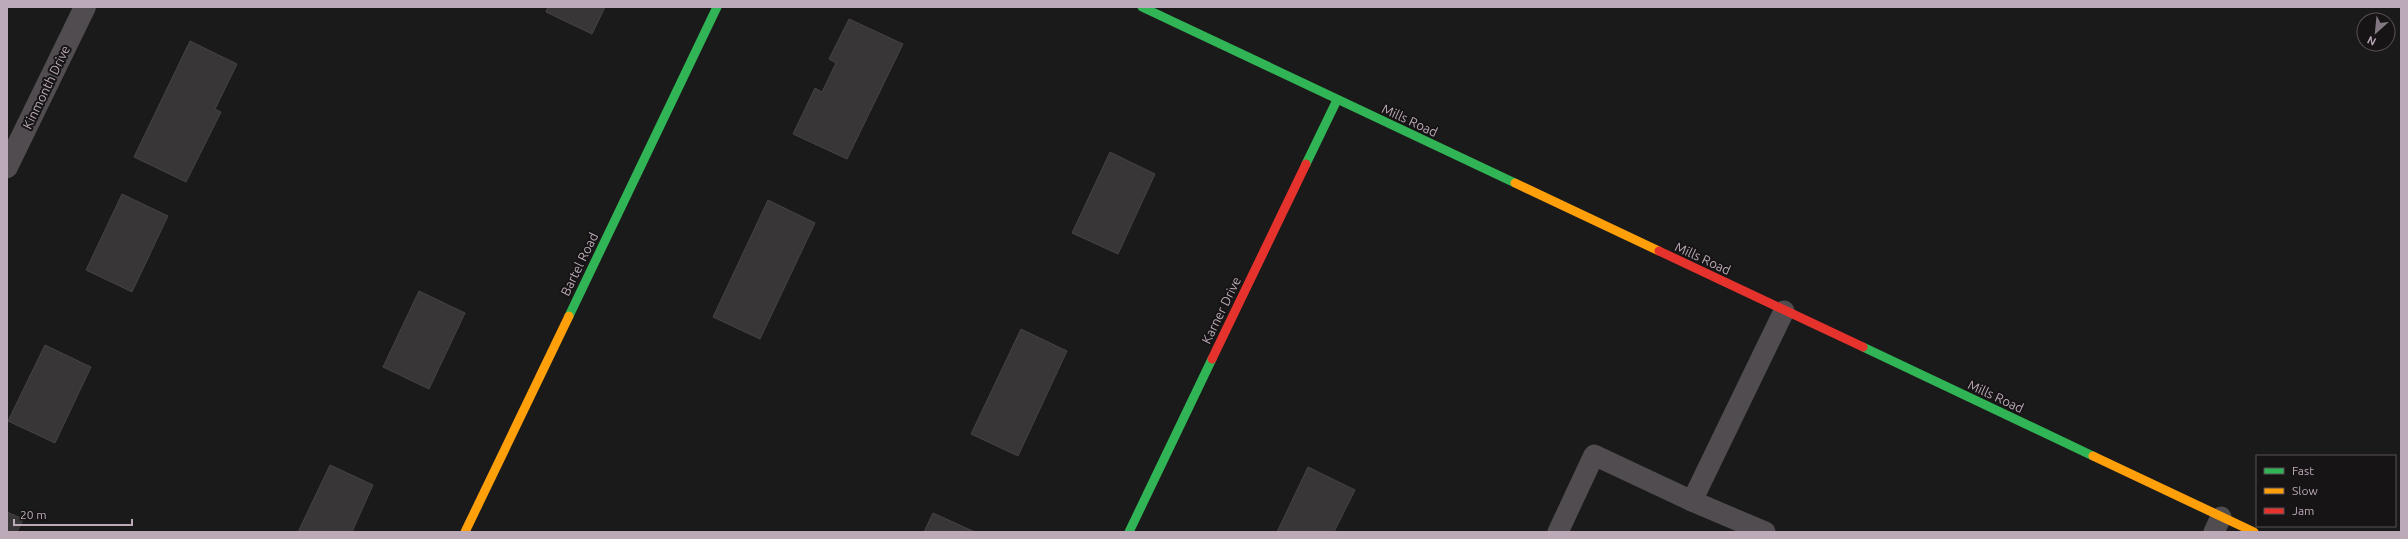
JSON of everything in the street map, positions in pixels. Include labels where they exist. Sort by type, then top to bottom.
[{"type":"street","name":"Kinmonth Drive","points":[[7,167],[85,7]]},
{"type":"street","name":"Bartel Road","points":[[465,532],[717,7]]},
{"type":"street","name":"Mills Road","points":[[1142,7],[1784,311],[2218,524],[2254,532]]},
{"type":"street","name":"Karner Drive","points":[[1129,532],[1337,100]]},
{"type":"lane","points":[[1692,501],[1784,311]]},
{"type":"lane","points":[[1558,532],[1594,455],[1692,501],[1765,532]]},
{"type":"building","points":[[548,7],[605,7],[592,34],[546,12]]},
{"type":"building","points":[[849,19],[903,44],[847,159],[793,134],[815,88],[822,92],[836,63],[829,59]]},
{"type":"building","points":[[190,41],[237,64],[215,109],[221,112],[186,182],[134,157]]},
{"type":"building","points":[[1110,152],[1155,174],[1118,254],[1072,233]]},
{"type":"building","points":[[122,194],[168,216],[132,292],[86,270]]},
{"type":"building","points":[[768,200],[815,223],[760,339],[713,317]]},
{"type":"building","points":[[419,291],[465,313],[429,389],[383,367]]},
{"type":"building","points":[[1021,329],[1067,351],[1018,456],[971,434]]},
{"type":"building","points":[[45,345],[91,367],[55,443],[8,421]]},
{"type":"building","points":[[330,465],[373,485],[352,532],[298,532]]},
{"type":"building","points":[[1308,467],[1355,490],[1334,532],[1277,532]]},
{"type":"building","points":[[7,512],[23,519],[17,532],[7,532]]},
{"type":"building","points":[[933,513],[975,532],[924,532]]},
{"type":"traffic: fast","points":[[569,316],[717,7]]},
{"type":"traffic: fast","points":[[1142,7],[1515,183]]},
{"type":"traffic: fast","points":[[1306,164],[1337,100]]},
{"type":"traffic: fast","points":[[1863,347],[2093,456]]},
{"type":"traffic: fast","points":[[1129,532],[1212,359]]},
{"type":"traffic: slow","points":[[1515,183],[1659,251]]},
{"type":"traffic: slow","points":[[465,532],[569,316]]},
{"type":"traffic: slow","points":[[2093,456],[2254,532]]},
{"type":"traffic: jam","points":[[1212,359],[1306,164]]},
{"type":"traffic: jam","points":[[1659,251],[1863,347]]}]
